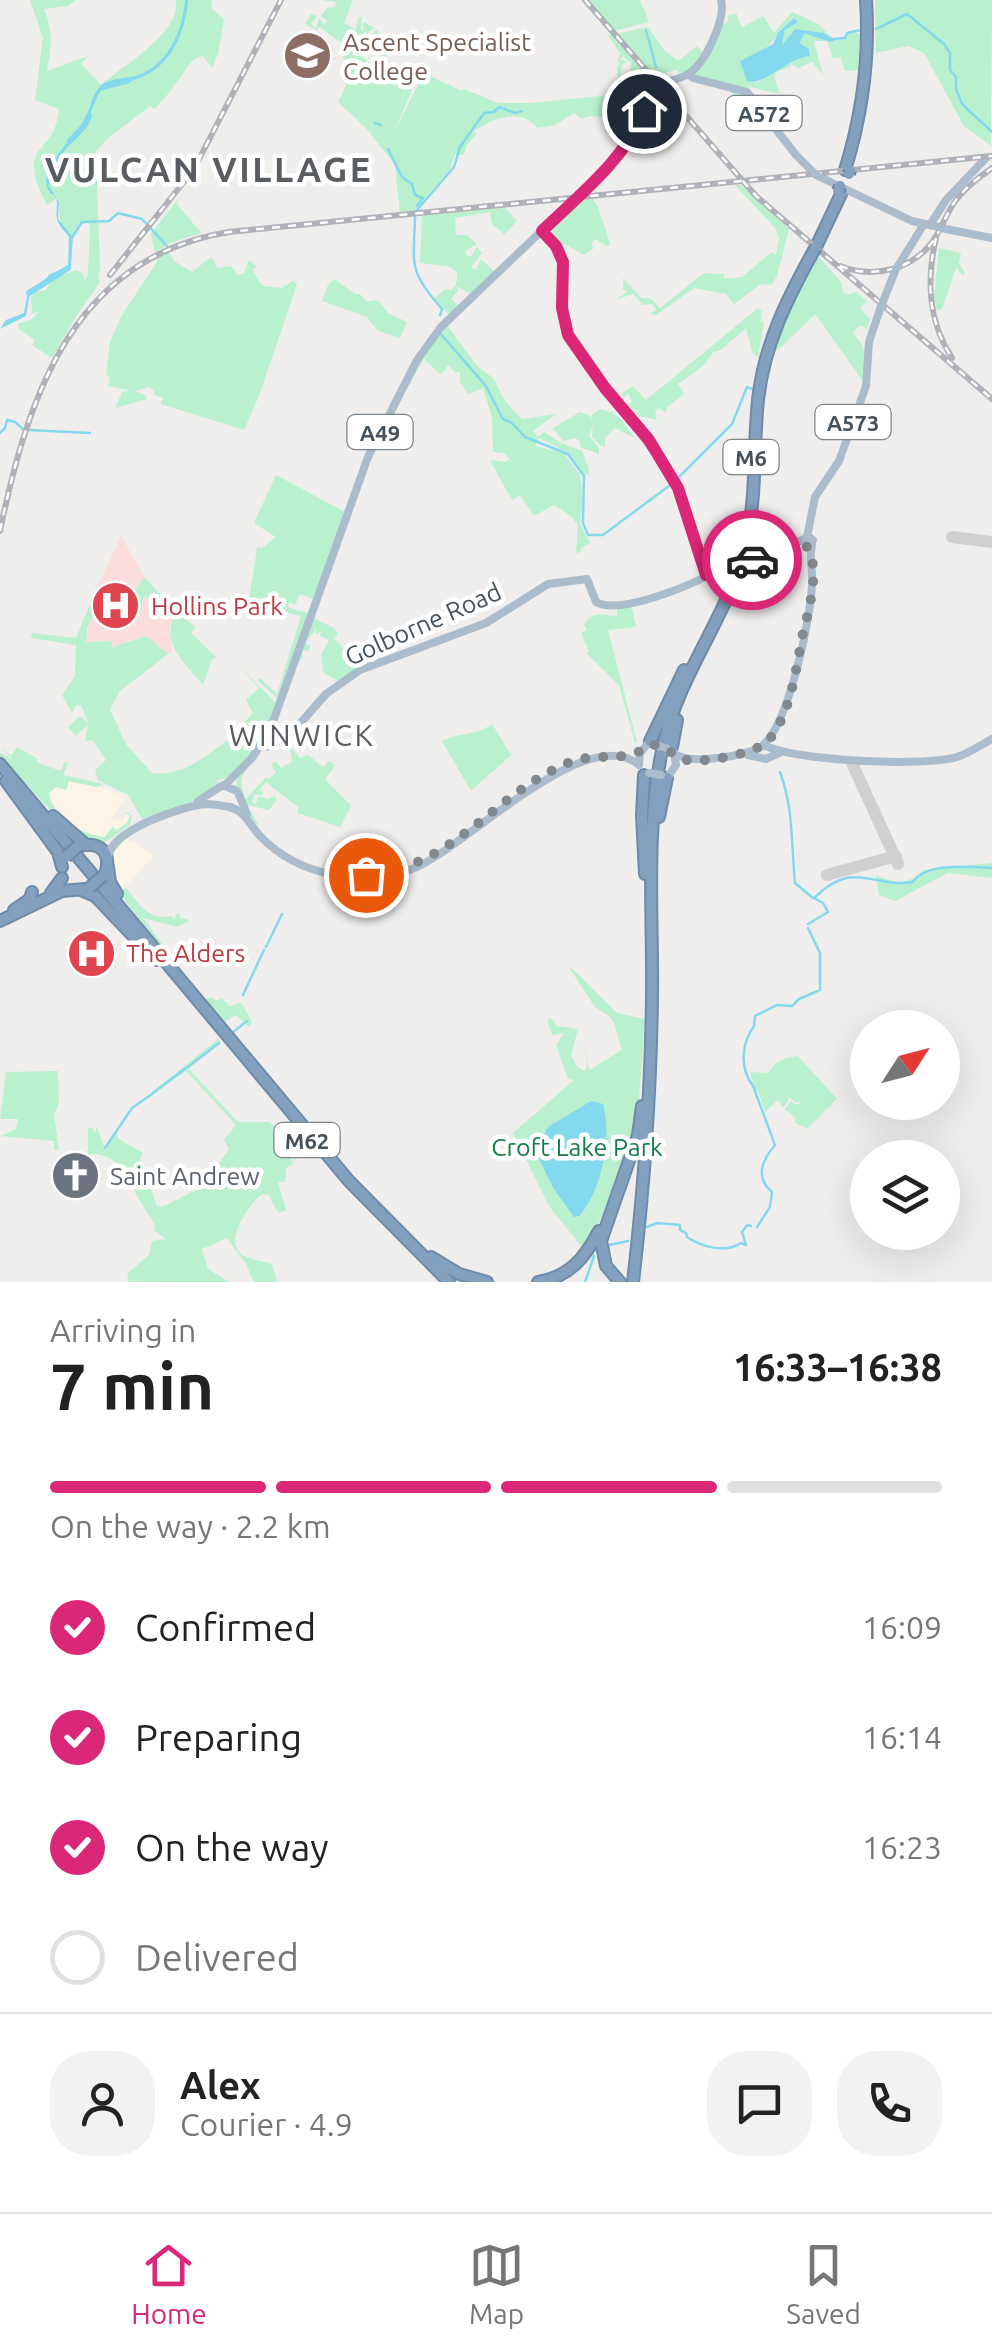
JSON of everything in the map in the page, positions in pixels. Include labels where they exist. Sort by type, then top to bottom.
[{"type":"highway","name":"M6","points":[[632,1282],[647,1034],[648,824],[654,769],[670,708],[741,544],[750,495],[753,406],[760,360],[782,300],[841,189],[861,128],[870,76],[868,0]]},
{"type":"highway","name":"M6","points":[[632,1282],[645,1168],[651,1043],[653,804],[663,745],[689,665]]},
{"type":"highway","points":[[648,746],[689,665]]},
{"type":"highway","points":[[672,750],[689,665]]},
{"type":"highway","points":[[0,767],[72,835],[86,845],[104,850],[113,888],[184,986]]},
{"type":"highway","points":[[0,767],[81,889],[95,896],[184,986]]},
{"type":"highway","name":"M62","points":[[0,767],[327,1154],[446,1282]]},
{"type":"highway","points":[[644,770],[643,834],[648,894]]},
{"type":"highway","points":[[652,874],[668,773]]},
{"type":"highway","name":"A49","points":[[0,918],[55,891],[63,867],[86,845]]},
{"type":"highway","name":"A49","points":[[0,918],[62,891],[81,889],[106,867]]},
{"type":"highway","name":"M62","points":[[184,986],[322,1158],[446,1282]]},
{"type":"highway","points":[[636,1136],[647,1034]]},
{"type":"highway","points":[[620,1282],[606,1266],[601,1247],[604,1227],[636,1136],[644,1096]]},
{"type":"highway","points":[[327,1154],[424,1252],[452,1270],[487,1282]]},
{"type":"highway","points":[[538,1282],[560,1276],[583,1259],[617,1191]]},
{"type":"main road","name":"A49","points":[[86,845],[108,843],[144,820],[202,801],[238,773],[261,746],[274,720],[368,457],[417,360],[442,327],[624,150],[655,87],[693,73],[723,16],[721,0]]},
{"type":"main road","name":"A572","points":[[693,73],[746,90],[796,155],[816,175],[848,193],[930,226],[992,238]]},
{"type":"main road","name":"A573","points":[[807,542],[814,499],[839,460],[866,386],[869,342],[897,268],[989,155]]},
{"type":"main road","points":[[544,231],[563,262],[562,308],[568,335],[672,476],[683,497],[693,540],[708,573],[728,571],[807,542],[812,586],[808,614],[789,695],[767,749]]},
{"type":"main road","name":"Golborne Road","points":[[261,746],[268,747],[290,735],[326,694],[360,670],[486,623],[548,584],[588,580],[596,602],[604,606],[656,596],[708,573]]},
{"type":"main road","points":[[215,792],[216,800],[242,812],[267,843],[307,867],[341,876],[383,876],[443,854],[562,769],[648,746],[672,750],[690,760],[767,749],[890,760],[949,758],[992,738]]},
{"type":"main road","points":[[644,770],[648,746]]},
{"type":"main road","points":[[224,785],[238,793],[258,830],[293,858],[338,873],[375,874],[430,858],[555,769],[586,757],[630,758],[644,770],[668,773],[767,749]]},
{"type":"main road","points":[[668,773],[672,750]]},
{"type":"main road","points":[[224,806],[237,803],[238,773]]},
{"type":"main road","name":"A49","points":[[106,867],[109,848],[116,840],[154,820],[197,806],[224,806]]},
{"type":"shaded area","name":"Hollins Park","points":[[121,536],[145,577],[133,592],[137,613],[146,596],[173,619],[169,626],[172,651],[168,654],[144,638],[123,642],[100,677],[82,676],[86,632],[97,607],[92,599]]},
{"type":"shaded area","points":[[69,780],[123,795],[125,800],[111,819],[122,820],[127,813],[131,816],[127,824],[102,838],[77,831],[49,798],[52,789],[63,788]]},
{"type":"shaded area","points":[[129,837],[129,842],[135,841],[154,856],[122,890],[114,878],[113,861],[118,845]]},
{"type":"green space","points":[[30,0],[76,0],[68,6],[44,9],[51,40],[47,71],[88,56],[81,64],[101,85],[161,36],[175,12],[176,0],[211,0],[212,9],[224,19],[212,68],[203,56],[194,59],[154,109],[150,106],[96,152],[100,282],[52,358],[32,345],[35,340],[18,324],[40,311],[32,314],[31,297],[46,290],[53,278],[76,270],[85,281],[90,222],[77,226],[71,238],[60,224],[58,197],[47,205],[38,184],[35,159],[51,135],[59,109],[35,100],[43,38]]},
{"type":"green space","points":[[321,0],[353,0],[344,23],[356,29],[362,16],[361,29],[365,30],[364,22],[374,28],[367,33],[372,36],[376,30],[394,41],[398,38],[396,33],[402,36],[399,46],[395,43],[380,68],[412,90],[395,130],[424,73],[498,103],[620,94],[617,67],[622,59],[627,62],[622,65],[620,80],[624,81],[625,76],[630,76],[631,64],[623,56],[617,65],[620,53],[608,35],[612,34],[649,77],[644,91],[629,102],[641,114],[628,108],[612,116],[581,119],[574,113],[555,125],[537,128],[522,117],[495,120],[472,132],[477,133],[464,155],[455,155],[450,169],[416,209],[420,212],[400,214],[395,165],[366,128],[338,102],[346,86],[346,63],[355,53],[367,60],[365,67],[375,73],[368,65],[373,56],[381,61],[383,57],[364,38],[350,58],[344,60],[348,48],[319,27],[317,30],[305,24],[311,14],[317,16],[311,24],[316,28],[319,18],[324,24],[328,22],[321,16],[336,2]]},
{"type":"green space","points":[[587,0],[640,0],[649,22],[614,31]]},
{"type":"green space","points":[[875,0],[992,0],[991,146],[964,126],[924,53],[908,46],[876,53]]},
{"type":"green space","points":[[792,12],[818,24],[831,37],[795,29],[782,45],[785,30],[798,22],[793,19],[758,54],[756,83],[799,57],[809,55],[800,43],[804,32],[830,42],[845,38],[847,33],[865,33],[859,82],[860,70],[845,71],[841,57],[833,59],[827,41],[814,41],[823,75],[812,62],[799,68],[791,64],[774,77],[780,94],[750,87],[745,90],[758,106],[733,98],[731,84],[679,74],[677,70],[651,76],[616,34],[648,27],[664,50],[678,61],[697,46],[704,54],[718,29],[729,20],[727,16],[736,13],[742,27],[763,16],[774,33]]},
{"type":"green space","points":[[735,185],[741,185],[789,229],[771,285],[761,284],[734,304],[726,294],[694,288],[656,315],[650,313],[656,310],[652,304],[643,305],[633,294],[615,300],[627,292],[623,289],[623,278],[641,298],[650,298],[660,308],[704,273],[725,274],[723,279],[742,277],[768,255],[776,255],[776,229]]},
{"type":"green space","points":[[178,199],[177,204],[201,233],[167,244],[164,241],[166,246],[155,252],[151,234]]},
{"type":"green space","points":[[593,199],[610,244],[595,239],[591,244],[594,248],[584,255],[556,239],[550,225],[576,201]]},
{"type":"green space","points":[[504,207],[517,221],[504,234],[492,224],[490,212],[455,218],[456,235],[467,235],[477,244],[465,251],[466,255],[471,257],[477,247],[482,253],[471,267],[476,270],[481,259],[495,272],[471,295],[457,286],[458,291],[451,299],[459,307],[449,315],[435,298],[456,285],[457,272],[448,266],[420,263],[422,216]]},
{"type":"green space","points":[[939,248],[961,253],[959,263],[965,273],[962,275],[956,268],[942,309],[937,311],[934,297]]},
{"type":"green space","points":[[168,251],[174,261],[192,272],[211,257],[218,268],[231,266],[238,275],[244,273],[249,260],[257,267],[252,269],[262,286],[282,288],[293,281],[297,284],[244,430],[161,404],[163,398],[148,387],[135,391],[147,399],[115,408],[122,392],[130,390],[108,386],[110,342],[157,256]]},
{"type":"green space","points":[[816,254],[842,283],[843,292],[856,292],[867,301],[860,308],[870,319],[867,329],[860,325],[852,333],[864,350],[865,384],[815,314],[777,351],[774,347],[789,304]]},
{"type":"green space","points":[[334,279],[366,302],[378,300],[388,313],[407,322],[400,338],[378,331],[367,317],[322,301]]},
{"type":"green space","points":[[758,308],[764,322],[758,357],[752,352],[746,328],[678,384],[684,394],[667,407],[666,413],[658,408],[657,420],[639,416],[640,409],[634,411],[627,405],[632,402],[628,393],[624,398],[621,394],[633,386],[646,400]]},
{"type":"green space","points":[[447,325],[522,419],[556,414],[533,431],[538,437],[544,432],[582,451],[588,475],[569,453],[539,438],[535,446],[564,453],[580,475],[580,524],[590,543],[581,552],[576,553],[578,525],[571,516],[554,505],[534,516],[520,495],[512,500],[492,464],[491,460],[510,459],[504,453],[493,452],[492,417],[483,388],[468,394],[460,382],[460,372],[448,365],[441,375],[424,359],[406,390],[423,352]]},
{"type":"green space","points":[[599,409],[618,416],[635,438],[615,428],[605,438],[605,446],[601,446],[592,437],[593,426],[589,436],[599,454],[580,447],[575,438],[563,441],[553,428],[580,412],[593,421],[591,416]]},
{"type":"green space","points":[[276,475],[345,512],[317,600],[300,594],[295,605],[290,602],[287,607],[311,614],[278,699],[257,680],[260,678],[277,694],[301,616],[249,602],[257,547],[262,548],[276,537],[254,523]]},
{"type":"green space","points":[[145,577],[174,611],[196,627],[191,633],[216,657],[203,685],[173,646],[173,619],[146,596],[141,613],[137,614],[133,592]]},
{"type":"green space","points":[[92,599],[97,607],[87,628],[86,642],[112,641],[112,647],[146,636],[168,654],[120,691],[110,710],[126,744],[152,773],[190,766],[245,727],[253,713],[246,700],[259,688],[237,664],[277,704],[245,763],[226,778],[216,780],[220,785],[216,790],[215,783],[194,802],[142,819],[128,795],[98,780],[95,770],[106,760],[93,740],[85,741],[88,725],[76,736],[68,727],[80,716],[88,723],[81,705],[76,705],[72,713],[62,695],[75,676],[76,645],[31,638],[32,633],[76,638]]},
{"type":"green space","points":[[631,603],[636,627],[608,630],[635,743],[619,685],[586,653],[589,651],[581,633],[587,630],[584,625],[590,617],[617,616],[617,607]]},
{"type":"green space","points":[[313,618],[334,628],[338,634],[334,638],[353,667],[365,666],[338,681],[323,672],[321,655],[329,640],[320,636],[321,632],[316,634],[316,629],[305,643],[309,650],[302,651],[303,658],[297,662]]},
{"type":"green space","points":[[492,724],[511,755],[471,791],[442,741]]},
{"type":"green space","points":[[284,739],[300,758],[308,755],[323,767],[329,761],[335,766],[325,779],[351,806],[340,827],[298,813],[298,807],[266,782],[259,791],[262,795],[255,794],[252,803],[256,804],[258,797],[274,796],[277,800],[269,810],[247,805],[259,826],[247,812],[238,793],[238,778],[258,754],[243,776],[246,799],[266,777],[276,773],[271,764],[276,761],[281,768],[292,762],[291,752],[281,742]]},
{"type":"green space","points":[[0,747],[11,756],[17,747],[38,759],[36,762],[61,771],[65,761],[68,763],[63,775],[103,784],[97,787],[69,781],[66,790],[56,787],[49,793],[56,810],[78,829],[105,837],[113,826],[116,830],[127,823],[128,812],[132,816],[130,825],[104,843],[77,838],[0,753],[13,760]]},
{"type":"green space","points":[[131,834],[114,851],[114,878],[122,890],[126,888],[151,914],[172,916],[174,920],[178,912],[181,919],[189,921],[178,927],[143,918],[203,1000],[112,884],[112,849]]},
{"type":"green space","points":[[992,863],[992,878],[948,873],[895,901],[879,895],[876,876],[899,883],[924,870]]},
{"type":"green space","name":"Croft Lake Park","points":[[570,969],[617,1013],[645,1019],[637,1125],[618,1183],[585,1251],[549,1206],[513,1133],[574,1080],[568,1079],[556,1045],[564,1033],[552,1035],[547,1020],[551,1018],[557,1026],[578,1029],[571,1055],[577,1067],[585,1071],[588,1063],[589,1070],[622,1050],[614,1023],[595,1007]]},
{"type":"green space","points":[[222,998],[230,1007],[241,1002],[252,1022],[249,1027],[236,1015],[223,1023],[204,1001]]},
{"type":"green space","points":[[218,1039],[221,1042],[188,1068],[238,1122],[269,1122],[279,1130],[289,1127],[297,1155],[294,1162],[288,1130],[278,1132],[278,1140],[287,1147],[293,1164],[286,1168],[285,1182],[278,1182],[286,1210],[278,1213],[269,1195],[262,1194],[241,1221],[235,1239],[241,1254],[272,1264],[277,1282],[254,1282],[227,1238],[202,1249],[208,1269],[229,1282],[129,1282],[127,1274],[149,1255],[152,1241],[166,1239],[154,1230],[155,1225],[134,1191],[136,1186],[118,1164],[92,1154],[88,1163],[88,1128],[95,1133],[97,1127],[105,1150],[118,1131],[117,1138],[143,1153],[140,1158],[157,1206],[202,1187],[220,1184],[219,1163],[229,1149],[224,1140],[236,1125],[186,1071],[152,1092]]},
{"type":"green space","points":[[798,1056],[837,1099],[807,1129],[794,1122],[796,1118],[785,1109],[791,1101],[798,1105],[802,1099],[797,1103],[782,1093],[789,1099],[783,1108],[778,1100],[765,1112],[750,1072],[768,1073],[781,1060]]},
{"type":"green space","points":[[58,1071],[59,1104],[54,1114],[59,1151],[54,1150],[54,1141],[0,1136],[16,1129],[18,1119],[0,1119],[6,1072]]},
{"type":"water","points":[[185,0],[184,25],[166,59],[146,75],[104,87],[85,124],[58,160],[49,186],[59,202],[58,219],[73,237],[71,267],[30,293],[26,316],[0,329],[6,320],[24,313],[28,291],[50,274],[68,267],[69,237],[58,222],[56,199],[46,183],[52,164],[85,119],[102,85],[143,73],[163,58],[181,24]]},
{"type":"water","points":[[794,18],[798,22],[785,30],[782,45],[795,29],[824,33],[836,40],[830,42],[804,33],[800,43],[809,49],[810,56],[762,79],[747,81],[740,61],[773,44],[778,33]]},
{"type":"water","points":[[591,1101],[603,1104],[603,1163],[594,1193],[579,1216],[574,1217],[535,1151],[548,1127]]},
{"type":"waterway","points":[[876,29],[907,14],[944,44],[950,53],[950,70],[956,77],[962,104],[992,132]]},
{"type":"waterway","points":[[646,30],[656,67]]},
{"type":"waterway","points":[[833,39],[861,30]]},
{"type":"waterway","points":[[103,87],[129,80]]},
{"type":"waterway","points":[[417,210],[454,167],[460,147],[484,113],[499,107],[515,113],[522,111]]},
{"type":"waterway","points":[[70,141],[89,116]]},
{"type":"waterway","points":[[375,123],[381,125]]},
{"type":"waterway","points":[[388,149],[402,177]]},
{"type":"waterway","points":[[402,177],[412,184],[415,195],[423,198],[417,206]]},
{"type":"waterway","points":[[71,239],[82,222],[109,221],[118,213],[142,219],[167,246]]},
{"type":"waterway","points":[[415,217],[415,266],[442,309],[440,315]]},
{"type":"waterway","points":[[29,293],[68,268]]},
{"type":"waterway","points":[[439,332],[486,386],[503,419],[525,437],[568,454],[584,476],[583,523],[588,535],[603,535],[673,483]]},
{"type":"waterway","points":[[677,479],[732,424],[747,387],[752,389]]},
{"type":"waterway","points":[[0,433],[7,420],[23,429]]},
{"type":"waterway","points":[[29,430],[90,433]]},
{"type":"waterway","points":[[780,772],[790,814],[795,883],[813,898]]},
{"type":"waterway","points":[[808,924],[828,912],[814,898],[841,880],[853,877],[913,882],[938,869],[992,868]]},
{"type":"waterway","points":[[266,947],[282,914]]},
{"type":"waterway","points":[[757,1227],[770,1207],[772,1192],[763,1180],[762,1168],[775,1145],[745,1070],[745,1046],[755,1016],[777,1005],[792,1006],[820,990],[820,953],[808,928]]},
{"type":"waterway","points":[[243,995],[264,950]]},
{"type":"waterway","points":[[232,1033],[247,1021]]},
{"type":"waterway","points":[[188,1067],[219,1043]]},
{"type":"waterway","points":[[153,1093],[186,1068]]},
{"type":"waterway","points":[[105,1148],[132,1108],[152,1094]]},
{"type":"waterway","points":[[647,1227],[657,1223],[680,1225],[691,1240],[726,1248],[746,1245],[742,1232],[747,1225],[751,1226]]},
{"type":"waterway","points":[[609,1245],[628,1241]]},
{"type":"waterway","points":[[585,1282],[594,1256]]},
{"type":"runway","points":[[952,537],[992,542]]},
{"type":"runway","points":[[852,763],[898,864]]},
{"type":"runway","points":[[827,875],[896,856]]},
{"type":"railway","points":[[110,275],[194,169],[281,0]]},
{"type":"railway","points":[[585,0],[756,196],[992,399]]},
{"type":"railway","points":[[0,531],[26,430],[44,383],[67,340],[96,302],[132,270],[176,246],[229,232],[992,156]]},
{"type":"railway","points":[[840,266],[878,271],[914,259],[933,241],[960,195],[992,168]]},
{"type":"railway","points":[[936,238],[931,300],[938,330],[952,358]]},
{"type":"way so far","points":[[366,875],[391,872],[430,858],[544,776],[580,759],[634,754],[651,745],[668,748],[687,760],[752,752],[765,744],[785,706],[794,675],[811,598],[810,551],[805,544],[799,544],[752,560]]},
{"type":"place","name":"Ascent Specialist College","points":[[308,56]]},
{"type":"place","name":"Hollins Park","points":[[116,606]]},
{"type":"place","name":"The Alders","points":[[91,953]]},
{"type":"place","name":"Saint Andrew","points":[[75,1176]]},
{"type":"district","name":"VULCAN VILLAGE","points":[[209,169]]},
{"type":"district","name":"WINWICK","points":[[302,735]]},
{"type":"route","points":[[644,111],[624,150],[542,231],[556,246],[563,262],[562,308],[568,335],[605,388],[649,440],[678,488],[706,575],[718,576],[752,560]]}]
